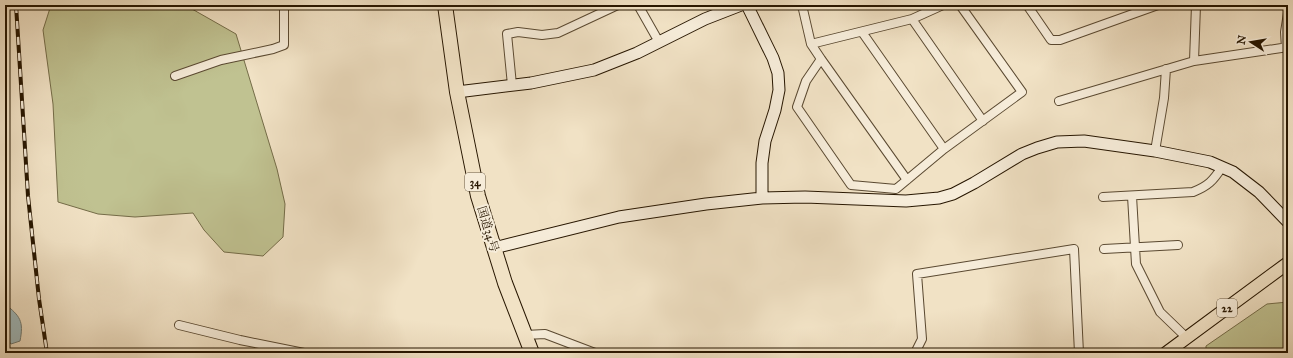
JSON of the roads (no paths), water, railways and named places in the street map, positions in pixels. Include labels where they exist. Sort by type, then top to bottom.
[{"type":"highway","name":"国道34号","points":[[445,5],[457,92],[478,196],[505,283],[532,353]]},
{"type":"main road","name":"22","points":[[1166,353],[1288,263]]},
{"type":"street","points":[[175,76],[221,60],[273,49],[284,45],[284,5]]},
{"type":"street","points":[[512,85],[506,34],[518,32],[542,35],[558,33],[618,5]]},
{"type":"street","points":[[638,5],[660,42]]},
{"type":"street","points":[[457,92],[531,83],[594,70],[637,53],[705,19],[741,5]]},
{"type":"street","points":[[747,5],[773,58],[778,73],[779,90],[775,110],[765,141],[762,163],[762,198]]},
{"type":"street","points":[[802,5],[811,44],[907,180]]},
{"type":"street","points":[[811,44],[912,19],[943,5]]},
{"type":"street","points":[[821,59],[806,81],[796,107],[851,186],[896,188],[944,149],[1022,92],[960,5]]},
{"type":"street","points":[[1027,5],[1051,40],[1060,40],[1158,5]]},
{"type":"street","points":[[1194,61],[1196,5]]},
{"type":"street","points":[[1059,101],[1194,61],[1287,47],[1285,32],[1288,13]]},
{"type":"street","points":[[912,19],[983,121]]},
{"type":"street","points":[[862,32],[944,149]]},
{"type":"street","points":[[1155,151],[1164,98],[1166,69]]},
{"type":"street","points":[[494,248],[619,216],[706,204],[762,198],[805,197],[906,202],[923,201],[953,194],[1022,154],[1037,148],[1057,142],[1084,141],[1155,151],[1210,162],[1233,172],[1259,192],[1288,222]]},
{"type":"street","points":[[1103,197],[1193,192],[1204,188],[1215,179],[1222,167]]},
{"type":"street","points":[[1132,196],[1136,264],[1160,312],[1187,338]]},
{"type":"street","points":[[1104,249],[1178,245]]},
{"type":"street","points":[[915,353],[922,339],[917,274],[1074,249],[1079,353]]},
{"type":"street","points":[[180,325],[240,340],[304,353]]},
{"type":"street","points":[[525,335],[545,334],[595,353]]},
{"type":"water","points":[[5,304],[14,312],[21,324],[20,341],[11,344],[5,336]]},
{"type":"railway","points":[[16,5],[28,196],[39,299],[47,353]]}]
